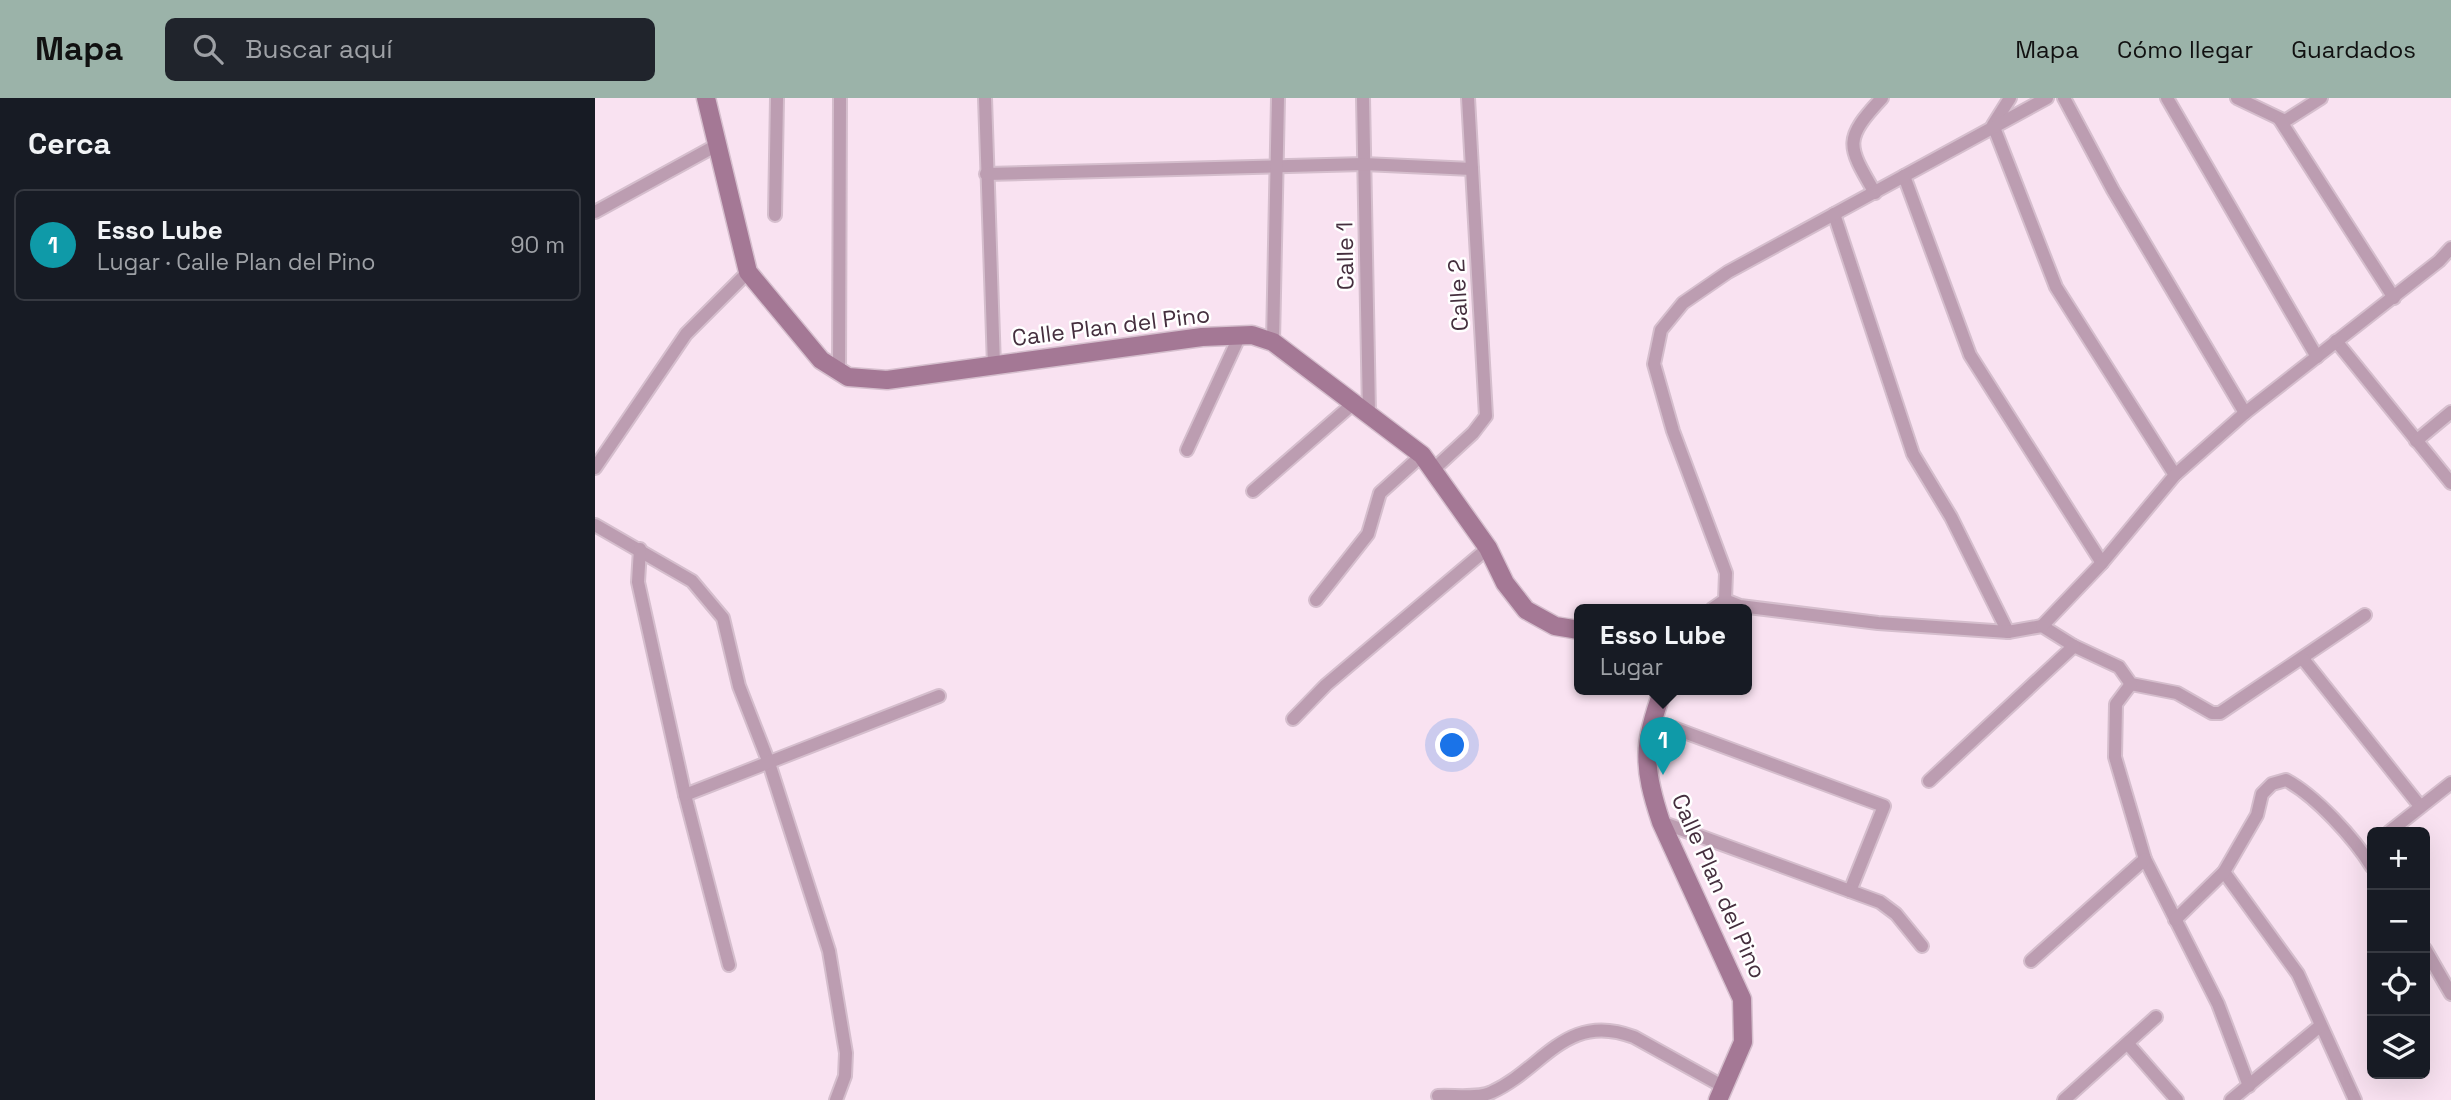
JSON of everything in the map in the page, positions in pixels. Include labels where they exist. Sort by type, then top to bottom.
[{"type":"street","name":"Calle Plan del Pino","points":[[706,98],[748,272],[814,354],[839,373],[857,379],[887,380],[1084,351],[1240,335],[1252,335],[1273,342],[1422,454],[1488,548],[1505,583],[1526,611],[1555,626],[1574,629]]},
{"type":"street","points":[[775,215],[777,98]]},
{"type":"street","points":[[839,373],[840,98]]},
{"type":"street","points":[[985,98],[994,366]]},
{"type":"street","points":[[1273,342],[1278,98]]},
{"type":"street","name":"Calle 1","points":[[1362,407],[1363,98]]},
{"type":"street","name":"Calle 2","points":[[1434,469],[1473,433],[1486,416],[1468,98]]},
{"type":"street","points":[[1875,193],[1856,161],[1851,143],[1859,123],[1882,98]]},
{"type":"street","points":[[1993,125],[2010,98]]},
{"type":"street","points":[[1725,600],[1726,573],[1673,431],[1654,364],[1661,330],[1683,303],[1717,280],[1993,125],[2047,98]]},
{"type":"street","points":[[2064,98],[2113,190],[2245,413]]},
{"type":"street","points":[[2167,98],[2318,357]]},
{"type":"street","points":[[2236,98],[2280,120],[2394,298]]},
{"type":"street","points":[[2280,120],[2290,119],[2321,98]]},
{"type":"street","points":[[1993,125],[2056,288],[2175,475]]},
{"type":"street","points":[[595,212],[717,145]]},
{"type":"street","points":[[986,174],[1364,164],[1472,169]]},
{"type":"street","points":[[1904,176],[1969,355],[2102,563]]},
{"type":"street","points":[[1834,214],[1913,454],[1951,517],[2008,632]]},
{"type":"street","points":[[1752,607],[1864,621],[2008,632],[2042,626],[2102,563],[2175,475],[2245,413],[2394,298],[2451,248]]},
{"type":"street","points":[[595,467],[686,334],[748,272]]},
{"type":"street","points":[[1187,450],[1240,335]]},
{"type":"street","points":[[2336,341],[2451,483]]},
{"type":"street","points":[[1254,491],[1362,407]]},
{"type":"street","points":[[2416,440],[2451,412]]},
{"type":"street","points":[[1316,600],[1368,534],[1380,493],[1422,454]]},
{"type":"street","points":[[595,525],[692,581],[723,618],[739,686],[769,763],[829,951],[846,1053],[845,1076],[836,1100]]},
{"type":"street","points":[[1293,719],[1327,685],[1488,548]]},
{"type":"street","points":[[640,550],[638,582],[685,796],[729,965]]},
{"type":"street","points":[[1719,604],[1725,600]]},
{"type":"street","points":[[1725,600],[1735,604]]},
{"type":"street","points":[[2042,626],[2074,646],[2119,667],[2131,684],[2177,694],[2212,713],[2220,713],[2365,615]]},
{"type":"street","points":[[1929,781],[2074,646]]},
{"type":"street","points":[[2303,659],[2420,806]]},
{"type":"street","points":[[2131,684],[2116,704],[2115,757],[2145,859],[2218,1004],[2249,1086]]},
{"type":"street","name":"Calle Plan del Pino","points":[[1661,695],[1646,744],[1647,774],[1661,822],[1742,999],[1743,1042],[1721,1093]]},
{"type":"street","points":[[685,796],[939,696]]},
{"type":"street","points":[[1651,723],[1668,726],[1884,806],[1850,891]]},
{"type":"street","points":[[2175,920],[2224,872],[2257,814],[2262,794],[2272,784],[2286,780],[2301,788],[2367,849]]},
{"type":"street","points":[[2395,827],[2451,783]]},
{"type":"street","points":[[1661,822],[1880,902],[1896,914],[1922,946]]},
{"type":"street","points":[[2031,961],[2145,859]]},
{"type":"street","points":[[2224,872],[2298,974],[2355,1100]]},
{"type":"street","points":[[2427,953],[2451,994]]},
{"type":"street","points":[[2064,1100],[2156,1017]]},
{"type":"street","points":[[2231,1100],[2320,1026]]},
{"type":"street","points":[[1438,1096],[1488,1094],[1564,1040],[1583,1031],[1620,1032],[1634,1037],[1721,1093]]},
{"type":"street","points":[[2128,1044],[2177,1100]]},
{"type":"place","name":"Esso Lube","points":[[1663,775]]}]
